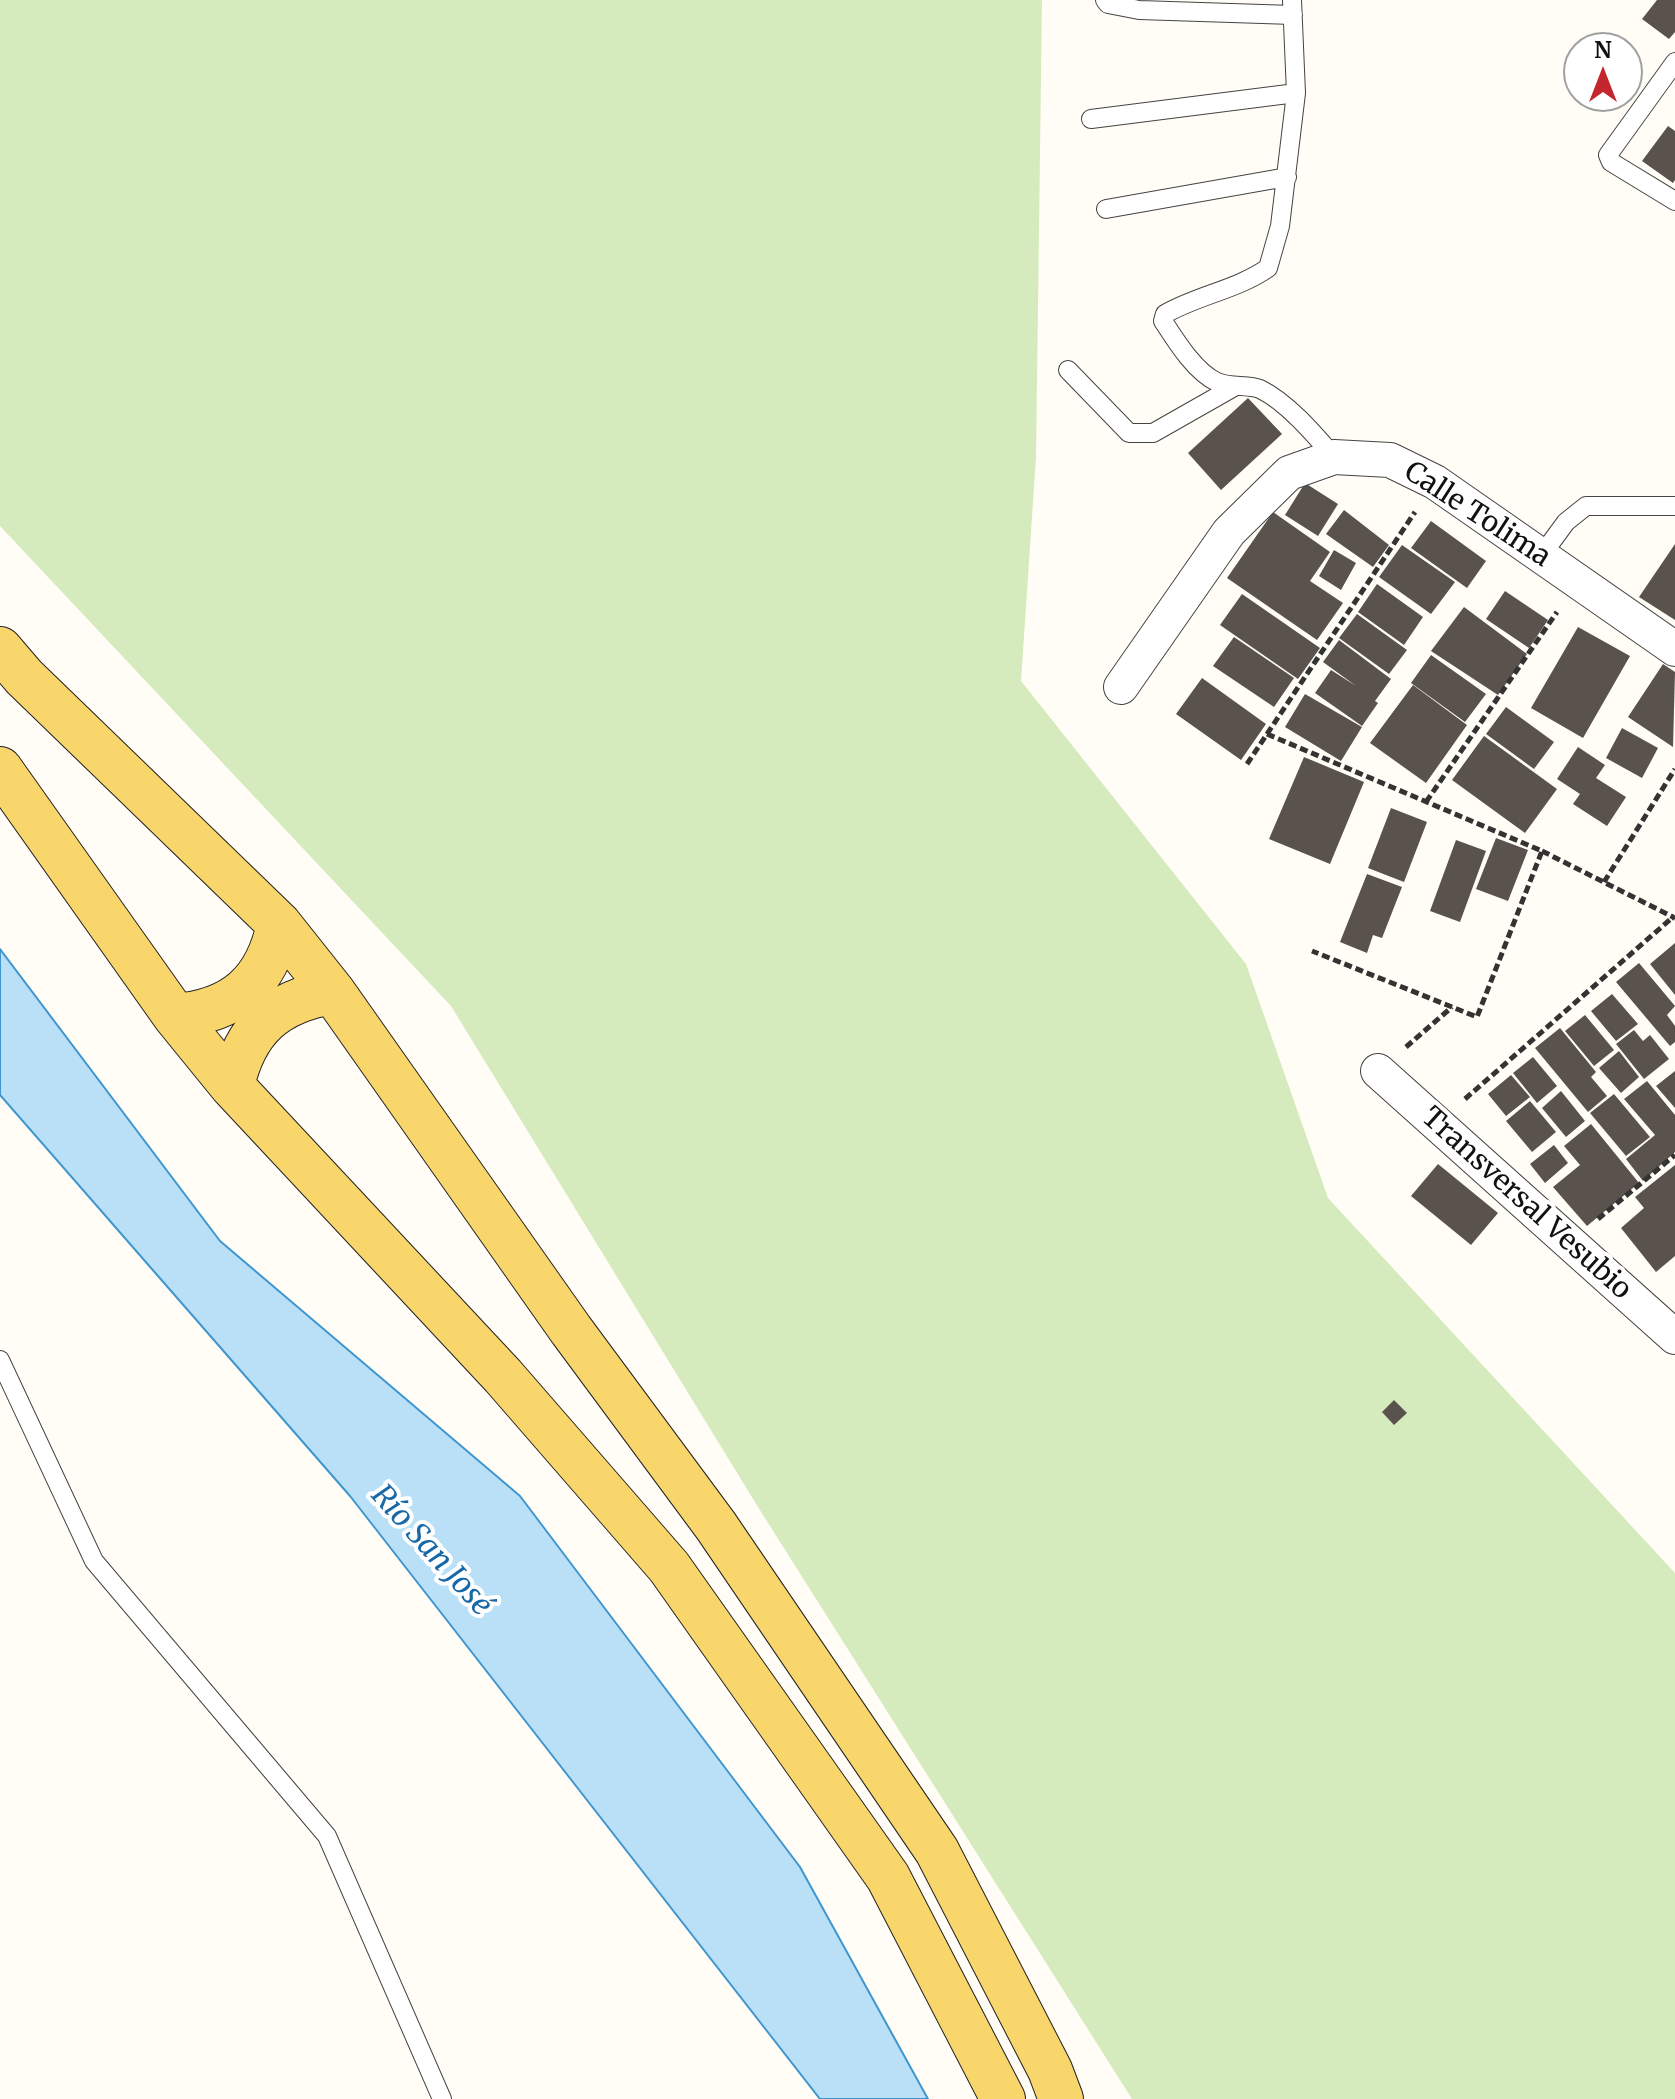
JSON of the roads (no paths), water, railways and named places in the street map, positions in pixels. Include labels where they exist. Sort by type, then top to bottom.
[{"type":"main road","points":[[0,649],[24,677],[279,924],[333,992],[571,1330],[716,1526],[937,1851],[1050,2070],[1061,2099]]},
{"type":"main road","points":[[0,769],[175,1016],[232,1086],[503,1376],[669,1567],[888,1877],[1003,2099]]},
{"type":"main road","points":[[175,1016],[218,1008],[253,983],[274,946],[279,924]]},
{"type":"main road","points":[[232,1086],[243,1050],[265,1020],[285,1006],[308,996],[333,992]]},
{"type":"street","name":"Calle Tolima","points":[[1121,687],[1229,532],[1289,473],[1334,457],[1390,460],[1435,482],[1675,649]]},
{"type":"street","name":"Transversal Vesubio","points":[[1378,1071],[1675,1337]]},
{"type":"lane","points":[[1105,0],[1108,4],[1139,10],[1293,7],[1296,93],[1280,226],[1268,268],[1250,281],[1180,305],[1165,314],[1163,321],[1194,363],[1215,381],[1234,387],[1259,388],[1300,419],[1334,457]]},
{"type":"lane","points":[[1675,62],[1608,157],[1611,162],[1675,201]]},
{"type":"lane","points":[[1091,119],[1296,93]]},
{"type":"lane","points":[[1106,209],[1287,177]]},
{"type":"lane","points":[[1068,370],[1129,433],[1140,435],[1153,433],[1234,387]]},
{"type":"lane","points":[[1541,556],[1566,522],[1586,506],[1675,506]]},
{"type":"lane","points":[[0,1360],[94,1561],[327,1836],[442,2099]]},
{"type":"water","name":"Río San José","points":[[0,949],[220,1241],[520,1496],[800,1867],[928,2099],[820,2099],[350,1496],[0,1095]]}]
